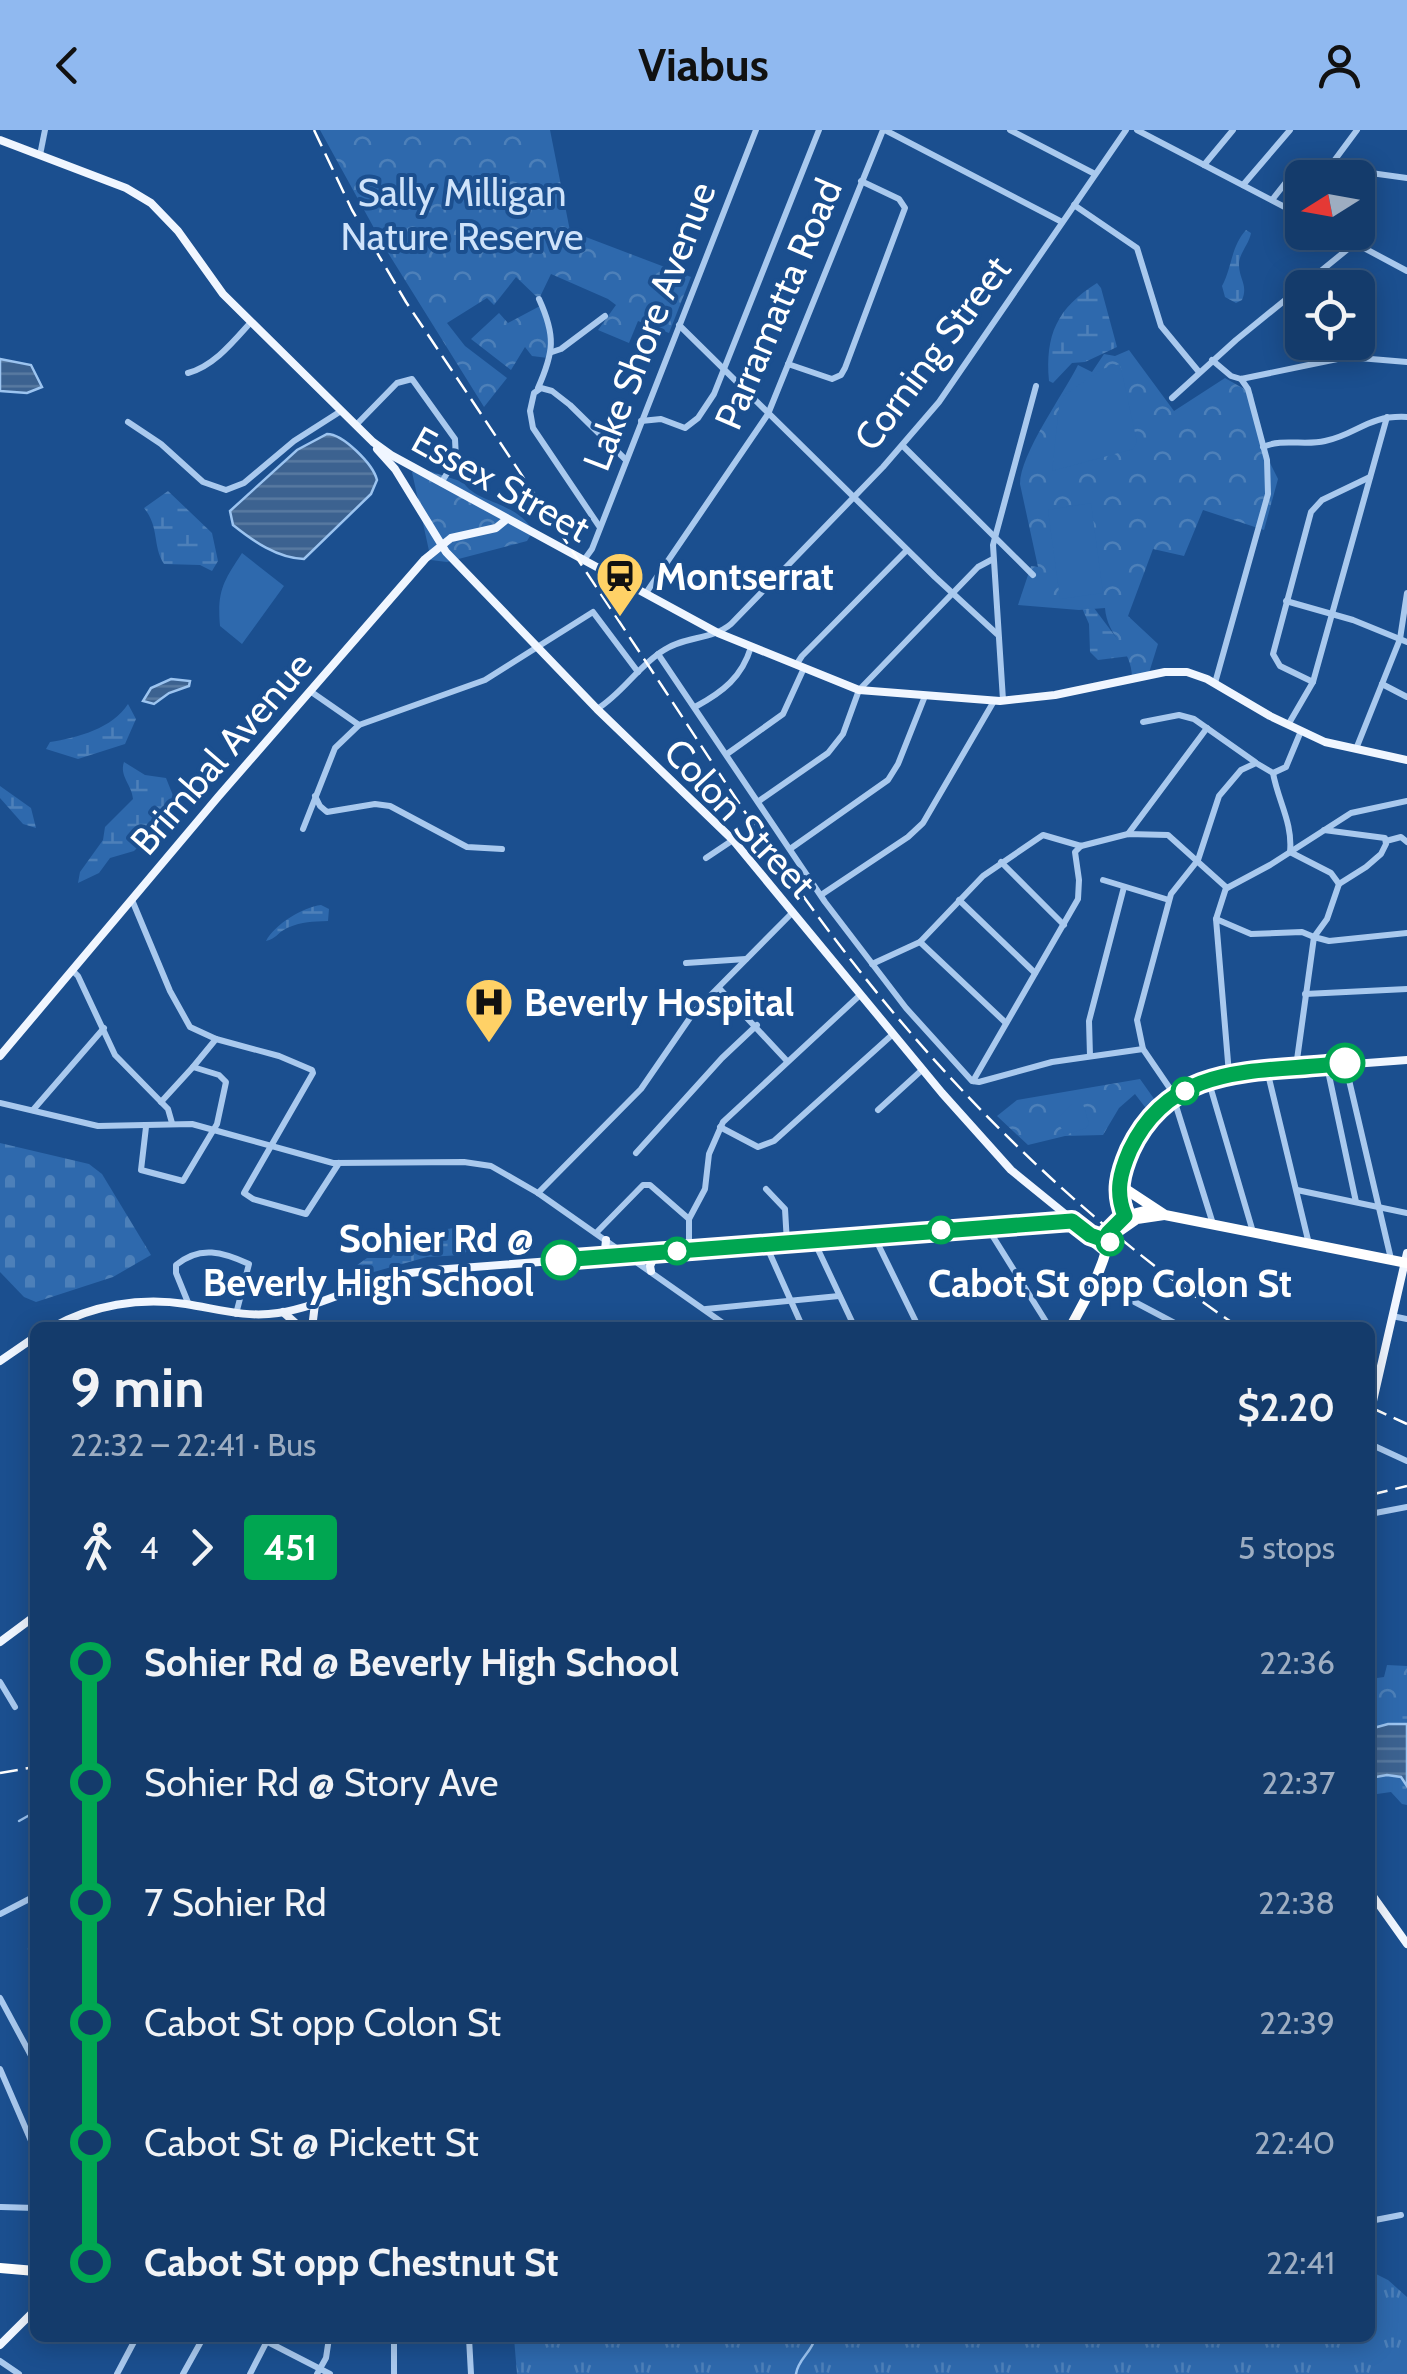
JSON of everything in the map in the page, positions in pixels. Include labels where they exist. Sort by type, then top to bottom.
[{"type":"highway","points":[[1124,1188],[1165,1215],[1406,1260]]},
{"type":"highway","points":[[1073,1322],[1108,1242],[1129,1218],[1152,1209]]},
{"type":"highway","points":[[1129,1218],[1165,1215]]},
{"type":"highway","points":[[1090,1235],[1108,1242]]},
{"type":"highway","points":[[0,2268],[30,2271]]},
{"type":"main road","name":"Essex Street","points":[[0,140],[126,188],[151,203],[178,231],[210,279],[373,442],[409,466],[718,633],[859,690],[925,696],[998,701],[1055,695],[1165,672],[1188,672],[1325,742],[1407,758]]},
{"type":"main road","name":"Colon Street","points":[[373,442],[402,480],[441,544],[597,709],[733,840],[922,1070],[1012,1171],[1090,1235]]},
{"type":"main road","points":[[402,480],[409,466]]},
{"type":"main road","points":[[441,544],[462,534],[496,528],[507,519]]},
{"type":"main road","name":"Brimbal Avenue","points":[[0,1056],[310,691],[441,544]]},
{"type":"main road","points":[[1129,1218],[1119,1186],[1142,1128],[1174,1099],[1208,1078],[1296,1067],[1407,1060]]},
{"type":"main road","points":[[1125,1164],[1129,1218]]},
{"type":"main road","name":"Colon Street","points":[[1074,1222],[1080,1233],[1108,1242]]},
{"type":"main road","points":[[64,1322],[90,1311],[131,1303],[189,1304],[236,1314],[283,1312],[401,1274],[1074,1222]]},
{"type":"main road","points":[[598,1257],[605,1250],[606,1240]]},
{"type":"main road","points":[[651,1271],[656,1253]]},
{"type":"main road","points":[[1375,1392],[1406,1260]]},
{"type":"main road","points":[[313,1322],[315,1304]]},
{"type":"main road","points":[[283,1312],[294,1322]]},
{"type":"main road","points":[[0,1362],[30,1341]]},
{"type":"main road","points":[[0,1642],[30,1620]]},
{"type":"main road","points":[[1375,1910],[1407,1944]]},
{"type":"main road","points":[[0,2345],[30,2315]]},
{"type":"street","points":[[40,155],[45,130]]},
{"type":"street","name":"Lake Shore Avenue","points":[[579,558],[590,553],[756,130]]},
{"type":"street","points":[[641,421],[661,419],[685,428],[698,418],[714,394],[819,130]]},
{"type":"street","points":[[884,130],[1062,222]]},
{"type":"street","name":"Parramatta Road","points":[[646,593],[768,414],[884,130]]},
{"type":"street","points":[[1010,130],[1094,174]]},
{"type":"street","name":"Corning Street","points":[[718,633],[903,446],[939,402],[1126,130]]},
{"type":"street","points":[[1137,130],[1285,207]]},
{"type":"street","points":[[1204,165],[1233,130]]},
{"type":"street","points":[[1244,185],[1290,130]]},
{"type":"street","points":[[1335,160],[1357,130]]},
{"type":"street","points":[[1375,173],[1407,178]]},
{"type":"street","points":[[788,364],[832,379],[845,368],[906,208],[899,199],[860,181]]},
{"type":"street","points":[[1272,200],[1285,184]]},
{"type":"street","points":[[1074,205],[1137,248],[1160,326],[1199,372]]},
{"type":"street","points":[[1172,398],[1212,360],[1347,250]]},
{"type":"street","points":[[1366,250],[1407,271]]},
{"type":"street","points":[[538,300],[545,312],[552,352],[532,398],[533,428],[600,528]]},
{"type":"street","points":[[552,352],[605,316]]},
{"type":"street","points":[[188,373],[199,370],[225,350],[251,322]]},
{"type":"street","points":[[679,324],[853,498],[997,634]]},
{"type":"street","points":[[1212,360],[1241,379],[1347,358],[1407,362]]},
{"type":"street","points":[[356,426],[397,383],[412,379],[455,438],[456,458],[442,484]]},
{"type":"street","points":[[1215,683],[1268,494],[1268,467],[1248,389],[1241,379]]},
{"type":"street","points":[[821,895],[908,837],[923,822],[998,701],[994,538],[1036,386]]},
{"type":"street","points":[[537,390],[546,389],[561,397],[626,460]]},
{"type":"street","points":[[128,422],[161,444],[203,482],[226,490],[244,484],[294,440],[341,411]]},
{"type":"street","points":[[1262,447],[1328,441],[1369,421],[1407,417]]},
{"type":"street","points":[[1288,725],[1313,682],[1387,418]]},
{"type":"street","points":[[903,446],[1032,576]]},
{"type":"street","points":[[1313,682],[1274,659],[1311,512],[1322,500],[1371,477]]},
{"type":"street","points":[[594,541],[600,569]]},
{"type":"street","points":[[727,754],[783,714],[800,667],[907,550]]},
{"type":"street","points":[[758,801],[828,753],[843,734],[859,690],[978,567],[993,559]]},
{"type":"street","points":[[1356,749],[1404,640],[1407,593]]},
{"type":"street","points":[[1286,601],[1404,640]]},
{"type":"street","points":[[302,829],[335,748],[359,725],[485,680],[596,612],[638,672]]},
{"type":"street","points":[[597,709],[612,700],[658,654],[690,638],[718,633]]},
{"type":"street","points":[[695,707],[733,682],[751,647]]},
{"type":"street","points":[[658,654],[821,895],[917,1021],[973,1081]]},
{"type":"street","points":[[1382,684],[1407,697]]},
{"type":"street","points":[[310,691],[359,725]]},
{"type":"street","points":[[790,849],[888,780],[925,696]]},
{"type":"street","points":[[1142,722],[1178,715],[1194,719],[1272,773],[1290,824],[1290,852]]},
{"type":"street","points":[[1128,834],[1206,728]]},
{"type":"street","points":[[1272,773],[1286,767],[1301,731]]},
{"type":"street","points":[[1214,1225],[1174,1099],[1137,1030],[1138,1012],[1169,900],[1198,860],[1219,796],[1242,770],[1256,762]]},
{"type":"street","points":[[315,796],[327,812],[375,804],[390,806],[468,847],[502,849]]},
{"type":"street","points":[[1229,1074],[1216,920],[1226,888],[1360,810],[1407,801]]},
{"type":"street","points":[[1324,830],[1386,841],[1401,838],[1407,842]]},
{"type":"street","points":[[872,964],[920,942],[1001,862],[1043,834],[1081,846]]},
{"type":"street","points":[[973,1081],[1080,892],[1075,852],[1081,846],[1128,834],[1168,835],[1226,888]]},
{"type":"street","points":[[706,858],[733,840]]},
{"type":"street","points":[[1296,1067],[1314,937],[1326,919],[1339,884],[1382,854],[1386,841]]},
{"type":"street","points":[[1290,852],[1331,873],[1339,884]]},
{"type":"street","points":[[1001,862],[1064,925]]},
{"type":"street","points":[[1102,880],[1169,900]]},
{"type":"street","points":[[1090,1056],[1088,1021],[1124,888]]},
{"type":"street","points":[[131,899],[170,991],[190,1027],[216,1039],[280,1056],[314,1074],[244,1193],[302,1215],[339,1163]]},
{"type":"street","points":[[959,900],[1035,972]]},
{"type":"street","points":[[538,1193],[641,1089],[694,1012],[792,914]]},
{"type":"street","points":[[1216,920],[1260,935],[1302,932],[1329,941],[1407,932]]},
{"type":"street","points":[[920,942],[1006,1023]]},
{"type":"street","points":[[686,963],[747,959]]},
{"type":"street","points":[[72,970],[116,1055],[170,1112],[172,1123]]},
{"type":"street","points":[[719,988],[787,1061]]},
{"type":"street","points":[[1305,994],[1407,989]]},
{"type":"street","points":[[689,1251],[689,1219],[705,1188],[709,1154],[720,1127],[860,994]]},
{"type":"street","points":[[636,1154],[722,1058],[757,1026]]},
{"type":"street","points":[[32,1110],[104,1028]]},
{"type":"street","points":[[720,1127],[758,1147],[774,1142],[894,1034]]},
{"type":"street","points":[[160,1102],[216,1039]]},
{"type":"street","points":[[973,1081],[1052,1062],[1144,1049]]},
{"type":"street","points":[[1345,1063],[1392,1260]]},
{"type":"street","points":[[1327,1066],[1356,1202]]},
{"type":"street","points":[[146,1126],[141,1170],[179,1182],[187,1176],[214,1129],[225,1097],[226,1082],[219,1075],[193,1067]]},
{"type":"street","points":[[878,1110],[922,1070]]},
{"type":"street","points":[[1267,1070],[1309,1244]]},
{"type":"street","points":[[1208,1078],[1253,1234]]},
{"type":"street","points":[[0,1103],[98,1126],[172,1123],[214,1129],[339,1163],[480,1163],[506,1173],[538,1193],[721,1322]]},
{"type":"street","points":[[596,1233],[642,1185],[650,1185],[689,1219]]},
{"type":"street","points":[[766,1189],[785,1209],[787,1243]]},
{"type":"street","points":[[1297,1190],[1407,1212]]},
{"type":"street","points":[[987,1227],[1046,1322]]},
{"type":"street","points":[[874,1236],[916,1322]]},
{"type":"street","points":[[814,1241],[852,1322]]},
{"type":"street","points":[[766,1245],[800,1322]]},
{"type":"street","points":[[189,1304],[176,1265],[194,1253],[210,1251],[249,1264],[236,1314]]},
{"type":"street","points":[[1094,1280],[1173,1322]]},
{"type":"street","points":[[704,1310],[839,1296]]},
{"type":"street","points":[[1392,1316],[1407,1319]]},
{"type":"street","points":[[1375,1446],[1407,1461]]},
{"type":"street","points":[[1375,1513],[1407,1507]]},
{"type":"street","points":[[0,1682],[16,1707]]},
{"type":"street","points":[[0,1914],[30,1899]]},
{"type":"street","points":[[0,1998],[30,2054]]},
{"type":"street","points":[[0,2069],[30,2138]]},
{"type":"street","points":[[1,2208],[30,2208]]},
{"type":"street","points":[[1375,2219],[1401,2216]]},
{"type":"street","points":[[117,2374],[134,2342]]},
{"type":"street","points":[[183,2374],[201,2342]]},
{"type":"street","points":[[250,2374],[263,2342]]},
{"type":"street","points":[[268,2342],[330,2374]]},
{"type":"street","points":[[319,2371],[328,2342]]},
{"type":"street","points":[[394,2342],[394,2374]]},
{"type":"street","points":[[469,2342],[471,2374]]},
{"type":"street","points":[[0,2361],[19,2374]]},
{"type":"green space","name":"Sally Milligan Nature Reserve","points":[[320,130],[550,130],[570,231],[691,277],[669,333],[638,321],[629,343],[598,330],[616,305],[608,299],[551,274],[539,299],[516,277],[494,305],[487,298],[447,323],[465,346],[507,378],[484,407],[385,248]]},
{"type":"green space","points":[[1246,230],[1251,233],[1239,262],[1244,295],[1236,303],[1225,297],[1222,286],[1237,243]]},
{"type":"green space","points":[[1097,283],[1117,347],[1085,362],[1072,363],[1053,383],[1049,381],[1048,365],[1056,324],[1072,302]]},
{"type":"green space","points":[[540,306],[549,334],[548,358],[532,356],[525,347],[511,370],[471,339],[499,313],[508,323]]},
{"type":"green space","points":[[1129,350],[1174,411],[1225,378],[1253,394],[1260,443],[1278,479],[1264,530],[1203,510],[1184,556],[1153,549],[1128,616],[1158,644],[1148,676],[1132,678],[1128,658],[1110,627],[1105,608],[1018,605],[1031,566],[1038,567],[1020,484],[1027,457],[1078,365],[1092,372],[1104,354],[1115,356]]},
{"type":"green space","points":[[1120,364],[1137,442],[1133,449],[1052,471],[1060,398],[1102,369]]},
{"type":"green space","points":[[429,471],[463,482],[477,495],[517,514],[533,531],[527,541],[447,562],[431,560],[412,472]]},
{"type":"green space","points":[[168,491],[212,533],[218,561],[212,571],[200,565],[164,564],[144,508]]},
{"type":"green space","points":[[1091,503],[1103,593],[1060,599],[1048,510]]},
{"type":"green space","points":[[242,553],[284,586],[242,644],[220,626],[219,614],[223,587]]},
{"type":"green space","points":[[1082,608],[1094,608],[1130,656],[1098,660],[1090,652],[1089,624]]},
{"type":"green space","points":[[128,704],[136,719],[125,744],[78,759],[46,749],[50,742],[104,726]]},
{"type":"green space","points":[[124,762],[145,775],[166,778],[174,798],[162,823],[134,851],[110,858],[99,873],[78,883],[80,872],[103,840],[105,827],[133,799],[123,772]]},
{"type":"green space","points":[[0,786],[31,808],[36,828],[23,824],[0,798]]},
{"type":"green space","points":[[321,905],[329,909],[328,921],[293,926],[266,941],[290,918]]},
{"type":"green space","points":[[1140,1079],[1157,1103],[1148,1111],[1135,1094],[1119,1108],[1103,1135],[1065,1136],[1028,1145],[997,1116],[1017,1100]]},
{"type":"green space","points":[[1072,1104],[1083,1104],[1089,1124],[1065,1135],[1060,1116]]},
{"type":"green space","points":[[0,1143],[89,1164],[102,1174],[151,1255],[113,1277],[36,1302],[24,1297],[0,1272]]},
{"type":"green space","points":[[465,1228],[472,1236],[471,1248],[462,1255],[427,1257],[363,1275],[353,1268],[367,1258],[391,1258],[401,1242],[412,1234]]},
{"type":"green space","points":[[1387,1665],[1407,1666],[1407,1707],[1375,1711],[1375,1678],[1384,1677]]},
{"type":"green space","points":[[1407,1707],[1407,1724],[1375,1728],[1375,1710]]},
{"type":"green space","points":[[1375,1777],[1401,1777],[1407,1786],[1407,1805],[1391,1792],[1375,1794]]},
{"type":"green space","points":[[1375,2274],[1407,2297],[1407,2374],[517,2374],[514,2342],[1375,2342]]},
{"type":"shaded area","points":[[0,359],[31,365],[42,387],[27,393],[0,391]]},
{"type":"shaded area","points":[[327,434],[356,451],[377,480],[371,494],[304,559],[275,552],[233,525],[230,511],[297,450]]},
{"type":"shaded area","points":[[171,679],[190,681],[189,686],[154,704],[143,701],[151,688]]},
{"type":"shaded area","points":[[1407,1724],[1407,1786],[1401,1777],[1375,1777],[1375,1728]]},
{"type":"waterway","points":[[19,1821],[30,1815]]},
{"type":"waterway","points":[[796,2374],[813,2342]]},
{"type":"railway","points":[[314,130],[352,210],[406,302],[754,825],[851,960],[937,1063],[1031,1159],[1132,1248],[1232,1322]]},
{"type":"railway","points":[[1375,1409],[1407,1424]]},
{"type":"railway","points":[[1375,1494],[1407,1486]]},
{"type":"railway","points":[[0,1773],[30,1768]]},
{"type":"bus line","name":"451","points":[[561,1260],[1072,1221],[1090,1235],[1110,1242],[1108,1233],[1125,1216],[1119,1192],[1120,1171],[1133,1145],[1154,1115],[1192,1085],[1232,1073],[1345,1063]]},
{"type":"place","name":"Montserrat","points":[[620,618]]},
{"type":"place","name":"Beverly Hospital","points":[[489,1044]]},
{"type":"place","name":"Cabot St opp Colon St","points":[[1110,1242]]},
{"type":"place","name":"Sohier Rd @ Beverly High School","points":[[561,1260]]}]
